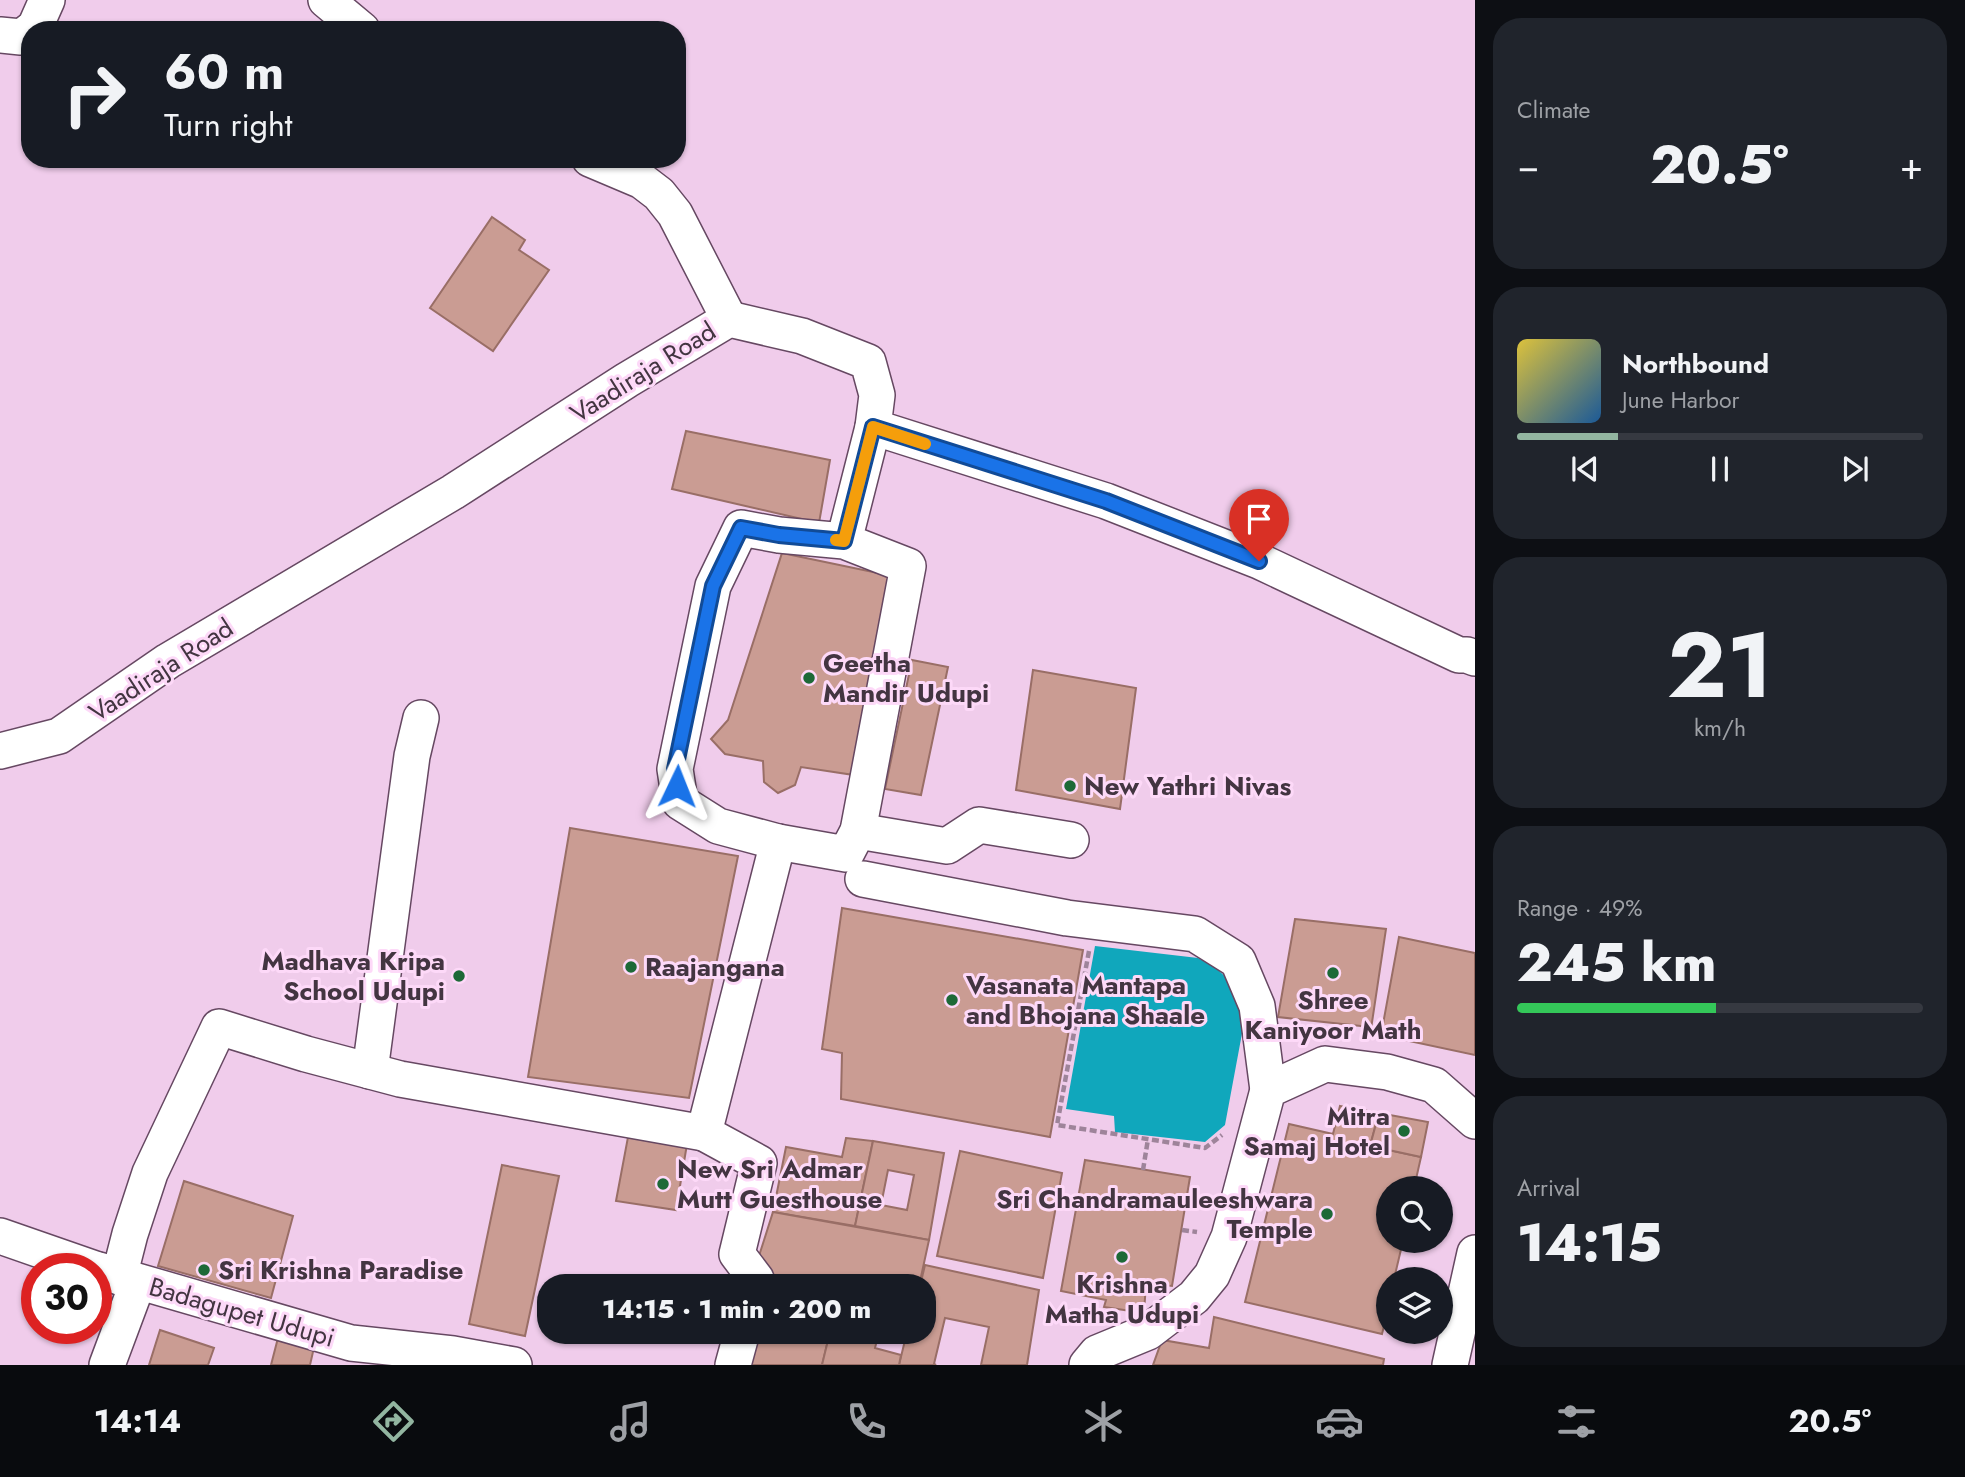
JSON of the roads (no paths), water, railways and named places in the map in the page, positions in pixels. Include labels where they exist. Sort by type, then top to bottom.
[{"type":"street","points":[[38,21],[47,0]]},
{"type":"street","points":[[326,0],[351,21]]},
{"type":"street","points":[[0,35],[21,37]]},
{"type":"street","points":[[611,168],[642,181],[659,194],[675,214],[729,319]]},
{"type":"street","name":"Vaadiraja Road","points":[[0,751],[59,736],[168,661],[453,492],[627,380],[729,319],[802,336],[868,362],[877,395],[873,427]]},
{"type":"street","points":[[844,541],[873,427],[1106,501],[1259,561],[1459,655],[1472,652]]},
{"type":"street","points":[[741,528],[779,535],[844,541],[908,566],[858,831],[846,854],[778,842],[718,826],[680,803],[675,769],[713,586],[741,528]]},
{"type":"street","points":[[370,1071],[412,756],[421,718]]},
{"type":"street","points":[[858,831],[947,846],[979,825],[1072,840]]},
{"type":"street","points":[[708,1117],[778,842]]},
{"type":"street","points":[[863,879],[1067,918],[1195,934],[1238,961],[1257,1006],[1268,1090],[1228,1237],[1212,1275],[1194,1297],[1147,1332],[1097,1353],[1087,1365]]},
{"type":"street","points":[[112,1274],[130,1234],[150,1173],[219,1027],[400,1079],[708,1117],[759,1163],[737,1254],[752,1274]]},
{"type":"street","points":[[1268,1090],[1325,1064],[1387,1072],[1434,1085],[1475,1121]]},
{"type":"street","name":"Badagupet Udupi","points":[[0,1236],[50,1253]]},
{"type":"street","points":[[1450,1365],[1475,1253]]},
{"type":"street","name":"Badagupet Udupi","points":[[112,1274],[351,1343],[453,1354],[514,1365]]},
{"type":"street","points":[[107,1365],[108,1344]]},
{"type":"street","points":[[733,1365],[739,1344]]},
{"type":"water","points":[[1095,946],[1198,958],[1216,968],[1232,983],[1246,1012],[1225,1125],[1205,1142],[1115,1132],[1114,1116],[1066,1109]]},
{"type":"place","name":"Geetha Mandir Udupi","points":[[809,678]]},
{"type":"place","name":"New Yathri Nivas","points":[[1070,786]]},
{"type":"place","name":"Raajangana","points":[[631,967]]},
{"type":"place","name":"Shree Kaniyoor Math","points":[[1333,973]]},
{"type":"place","name":"Madhava Kripa School Udupi","points":[[459,976]]},
{"type":"place","name":"Vasanata Mantapa and Bhojana Shaale","points":[[952,1000]]},
{"type":"place","name":"Mitra Samaj Hotel","points":[[1404,1131]]},
{"type":"place","name":"New Sri Admar Mutt Guesthouse","points":[[663,1184]]},
{"type":"place","name":"Sri Chandramauleeshwara Temple","points":[[1327,1214]]},
{"type":"place","name":"Krishna Matha Udupi","points":[[1122,1257]]},
{"type":"place","name":"Sri Krishna Paradise","points":[[204,1270]]}]
